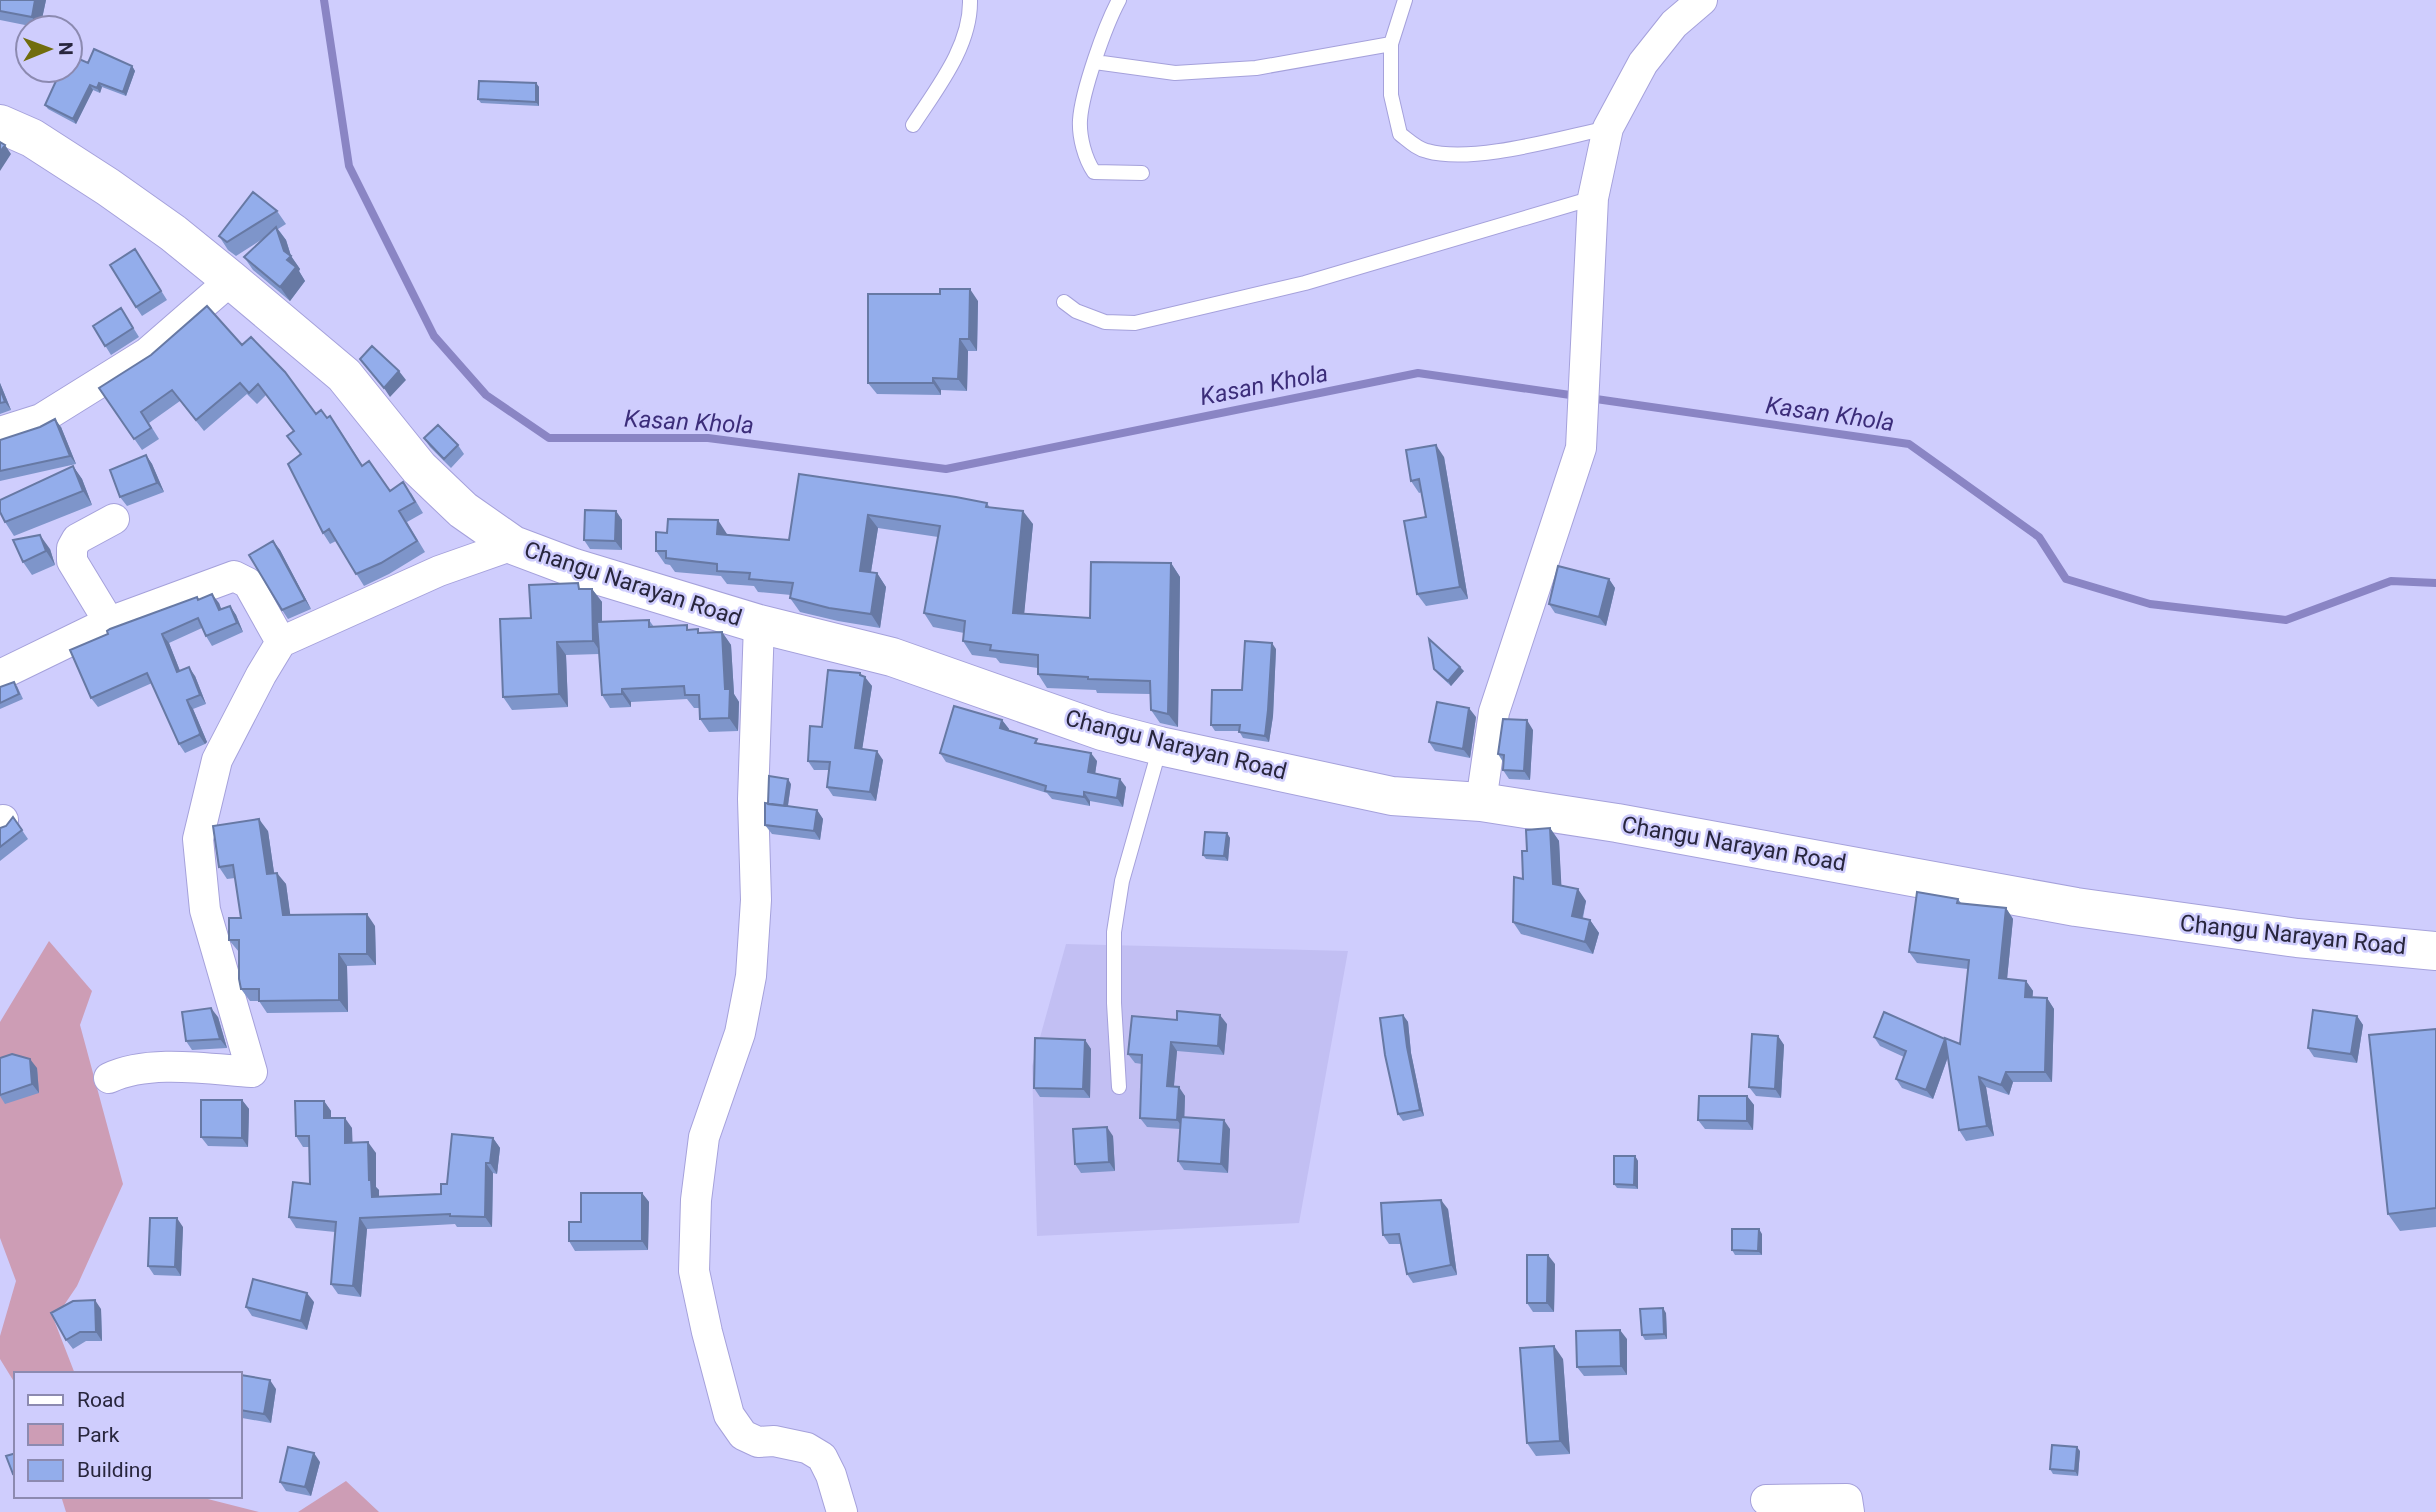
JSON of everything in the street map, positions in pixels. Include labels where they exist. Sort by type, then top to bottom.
[{"type":"main road","name":"Changu Narayan Road","points":[[0,124],[32,138],[108,187],[173,233],[231,280],[344,376],[419,467],[463,510],[513,545],[574,568],[759,624],[892,657],[1102,731],[1392,796],[1480,802],[1617,822],[2076,908],[2297,938],[2436,951]]},
{"type":"street","points":[[1480,802],[1494,712],[1581,448],[1593,198],[1608,128],[1643,64],[1674,24],[1702,0]]},
{"type":"street","points":[[0,432],[41,419],[147,353],[231,280]]},
{"type":"street","points":[[109,622],[72,561],[72,548],[78,538],[114,519]]},
{"type":"street","points":[[109,1078],[126,1070],[178,1067],[252,1072],[205,910],[198,839],[217,760],[281,642],[439,571],[513,545]]},
{"type":"street","points":[[0,675],[109,622],[234,576],[248,583],[281,642]]},
{"type":"street","points":[[759,624],[753,799],[756,900],[751,976],[740,1033],[704,1138],[695,1200],[694,1271],[729,1415],[743,1435],[758,1442],[774,1441],[807,1448],[822,1457],[831,1475],[842,1512]]},
{"type":"street","points":[[1766,1500],[1847,1499],[1850,1512]]},
{"type":"lane","points":[[913,125],[965,36],[970,0]]},
{"type":"lane","points":[[1119,0],[1089,81],[1080,121],[1087,162],[1094,172],[1142,173]]},
{"type":"lane","points":[[1405,0],[1391,44],[1391,95],[1400,134],[1424,151],[1455,156],[1504,150],[1608,128]]},
{"type":"lane","points":[[1096,62],[1175,73],[1256,68],[1391,44]]},
{"type":"lane","points":[[1064,302],[1076,311],[1105,322],[1135,323],[1305,283],[1593,198]]},
{"type":"lane","points":[[1119,1087],[1114,1003],[1114,932],[1122,881],[1160,746]]},
{"type":"shaded area","points":[[1066,944],[1348,951],[1299,1223],[1037,1236],[1032,1066]]},
{"type":"green space","points":[[49,941],[92,991],[80,1025],[123,1184],[77,1286],[54,1320],[74,1372],[14,1372],[14,1382],[0,1359],[0,1336],[16,1281],[0,1238],[0,1022]]},
{"type":"green space","points":[[346,1481],[379,1512],[298,1512]]},
{"type":"green space","points":[[62,1498],[204,1498],[259,1512],[66,1512]]},
{"type":"building","points":[[0,0],[35,0],[33,14],[0,11]]},
{"type":"building","points":[[94,49],[132,66],[123,92],[99,83],[97,88],[90,85],[73,119],[45,105],[55,84],[84,84],[84,61],[88,63]]},
{"type":"building","points":[[479,81],[536,83],[536,102],[478,99]]},
{"type":"building","points":[[253,192],[277,211],[227,242],[219,236]]},
{"type":"building","points":[[276,227],[284,251],[291,256],[287,260],[296,267],[280,287],[244,257]]},
{"type":"building","points":[[135,249],[161,291],[136,307],[110,265]]},
{"type":"building","points":[[940,289],[970,289],[969,339],[960,339],[958,379],[933,378],[933,383],[868,383],[868,294],[940,294]]},
{"type":"building","points":[[207,306],[242,345],[251,337],[285,372],[316,414],[321,410],[327,418],[330,416],[362,466],[369,461],[390,491],[403,482],[415,502],[399,511],[417,541],[381,563],[356,574],[329,529],[323,533],[288,464],[301,454],[287,436],[294,431],[258,384],[249,393],[240,383],[196,420],[172,390],[141,412],[151,428],[134,439],[99,388],[151,355]]},
{"type":"building","points":[[121,308],[133,328],[105,346],[93,326]]},
{"type":"building","points":[[372,346],[399,371],[384,388],[360,359]]},
{"type":"building","points":[[0,389],[5,402],[0,403]]},
{"type":"building","points":[[55,419],[70,456],[0,471],[0,440],[40,427]]},
{"type":"building","points":[[438,425],[458,445],[444,459],[424,438]]},
{"type":"building","points":[[1436,445],[1460,587],[1417,594],[1404,521],[1426,517],[1419,479],[1411,481],[1406,450]]},
{"type":"building","points":[[146,455],[157,483],[120,497],[110,470]]},
{"type":"building","points":[[73,466],[83,491],[5,522],[0,512],[0,500]]},
{"type":"building","points":[[799,474],[956,497],[987,503],[986,507],[1023,511],[1013,613],[1090,618],[1091,562],[1171,563],[1168,714],[1151,710],[1150,681],[1038,674],[1038,655],[990,650],[991,645],[963,641],[965,621],[924,613],[940,526],[868,515],[860,571],[877,573],[871,614],[829,608],[790,598],[793,583],[749,579],[750,573],[717,571],[717,564],[666,558],[666,551],[656,551],[656,532],[667,533],[668,519],[718,520],[717,534],[789,540]]},
{"type":"building","points":[[585,510],[616,511],[615,541],[584,540]]},
{"type":"building","points":[[40,535],[46,551],[23,562],[13,540]]},
{"type":"building","points":[[273,541],[305,600],[282,610],[249,555]]},
{"type":"building","points":[[1558,566],[1609,579],[1599,617],[1549,604]]},
{"type":"building","points":[[578,583],[579,589],[592,589],[593,641],[557,642],[559,694],[503,697],[500,619],[531,618],[529,585]]},
{"type":"building","points":[[212,594],[219,610],[230,606],[237,623],[206,636],[198,618],[162,634],[177,672],[189,667],[200,695],[187,700],[199,735],[179,744],[147,673],[91,698],[70,650],[108,634],[110,629]]},
{"type":"building","points":[[649,620],[649,627],[687,625],[687,630],[698,629],[698,633],[722,632],[725,689],[730,689],[729,718],[700,719],[699,695],[685,695],[684,686],[622,689],[622,694],[602,695],[597,622]]},
{"type":"building","points":[[1429,639],[1460,667],[1448,681],[1434,669]]},
{"type":"building","points":[[1245,641],[1272,643],[1265,736],[1239,732],[1240,725],[1211,725],[1212,690],[1242,690]]},
{"type":"building","points":[[828,670],[860,673],[865,677],[855,748],[877,751],[870,792],[827,787],[830,762],[808,761],[810,726],[822,727]]},
{"type":"building","points":[[14,682],[19,694],[0,703],[0,687]]},
{"type":"building","points":[[1437,702],[1469,708],[1463,749],[1429,742]]},
{"type":"building","points":[[954,706],[1002,720],[1000,728],[1037,739],[1035,743],[1091,753],[1088,772],[1120,779],[1117,798],[1084,792],[1084,797],[1045,791],[1046,786],[940,753]]},
{"type":"building","points":[[1503,719],[1527,720],[1524,771],[1503,770],[1504,755],[1498,754]]},
{"type":"building","points":[[769,776],[788,779],[784,806],[768,804]]},
{"type":"building","points":[[765,803],[817,810],[814,831],[765,825]]},
{"type":"building","points":[[13,817],[22,830],[0,847],[0,828],[6,826]]},
{"type":"building","points":[[259,819],[267,874],[277,873],[283,915],[367,914],[367,954],[339,954],[339,1000],[259,1001],[259,989],[241,989],[239,940],[229,940],[229,918],[241,918],[233,865],[219,867],[213,826]]},
{"type":"building","points":[[1550,828],[1553,884],[1578,889],[1572,916],[1590,920],[1585,942],[1513,922],[1514,877],[1523,879],[1522,851],[1527,851],[1526,830]]},
{"type":"building","points":[[1205,832],[1227,833],[1224,856],[1203,855]]},
{"type":"building","points":[[1917,892],[1958,899],[1957,903],[2006,908],[1999,978],[2026,981],[2025,997],[2047,998],[2045,1072],[2006,1072],[2001,1085],[1979,1077],[1987,1126],[1959,1130],[1945,1038],[1960,1044],[1969,960],[1909,952]]},
{"type":"building","points":[[211,1008],[220,1039],[186,1041],[182,1012]]},
{"type":"building","points":[[2313,1010],[2357,1016],[2351,1054],[2308,1048]]},
{"type":"building","points":[[1177,1011],[1220,1015],[1218,1046],[1171,1042],[1167,1086],[1179,1087],[1177,1120],[1140,1118],[1142,1055],[1128,1054],[1132,1016],[1177,1020]]},
{"type":"building","points":[[1884,1012],[1945,1039],[1926,1090],[1896,1079],[1906,1051],[1874,1037]]},
{"type":"building","points":[[1403,1015],[1420,1110],[1398,1114],[1380,1018]]},
{"type":"building","points":[[2436,1029],[2436,1208],[2388,1214],[2369,1035]]},
{"type":"building","points":[[1752,1034],[1778,1036],[1775,1089],[1749,1087]]},
{"type":"building","points":[[1035,1038],[1085,1040],[1083,1089],[1034,1088]]},
{"type":"building","points":[[12,1054],[30,1059],[32,1084],[0,1095],[0,1058]]},
{"type":"building","points":[[1699,1096],[1747,1096],[1747,1121],[1698,1120]]},
{"type":"building","points":[[201,1100],[242,1100],[242,1138],[201,1137]]},
{"type":"building","points":[[295,1101],[324,1101],[324,1118],[345,1118],[345,1143],[368,1142],[372,1197],[441,1194],[441,1184],[447,1184],[452,1134],[493,1138],[490,1163],[486,1163],[485,1217],[450,1214],[360,1218],[353,1286],[331,1284],[336,1222],[289,1217],[293,1182],[310,1184],[309,1136],[296,1136]]},
{"type":"building","points":[[1181,1117],[1224,1120],[1221,1164],[1178,1161]]},
{"type":"building","points":[[1107,1127],[1109,1162],[1075,1164],[1073,1129]]},
{"type":"building","points":[[1614,1156],[1635,1156],[1634,1185],[1614,1184]]},
{"type":"building","points":[[581,1193],[642,1193],[642,1241],[569,1241],[569,1222],[581,1222]]},
{"type":"building","points":[[1441,1200],[1451,1265],[1407,1274],[1399,1234],[1383,1235],[1381,1203]]},
{"type":"building","points":[[150,1218],[177,1218],[175,1267],[148,1266]]},
{"type":"building","points":[[1732,1229],[1759,1229],[1758,1251],[1732,1250]]},
{"type":"building","points":[[1527,1255],[1548,1255],[1547,1303],[1527,1303]]},
{"type":"building","points":[[253,1279],[307,1293],[301,1321],[246,1307]]},
{"type":"building","points":[[95,1300],[96,1332],[80,1332],[66,1340],[51,1313],[73,1301]]},
{"type":"building","points":[[1663,1308],[1664,1334],[1642,1335],[1640,1309]]},
{"type":"building","points":[[1620,1330],[1621,1366],[1577,1367],[1576,1331]]},
{"type":"building","points":[[1554,1346],[1560,1441],[1527,1443],[1520,1348]]},
{"type":"building","points":[[242,1375],[270,1380],[264,1414],[242,1410]]},
{"type":"building","points":[[2052,1445],[2077,1447],[2075,1471],[2050,1469]]},
{"type":"building","points":[[288,1447],[314,1453],[305,1487],[280,1482]]},
{"type":"building","points":[[14,1454],[14,1474],[13,1474],[6,1456]]},
{"type":"waterway","name":"Kasan Khola","points":[[324,0],[349,166],[434,336],[486,395],[549,438],[708,438],[946,469],[1418,373],[1577,396]]},
{"type":"waterway","name":"Kasan Khola","points":[[1589,398],[1909,444],[2039,537],[2066,579],[2150,604],[2286,620],[2391,581],[2436,583]]}]
